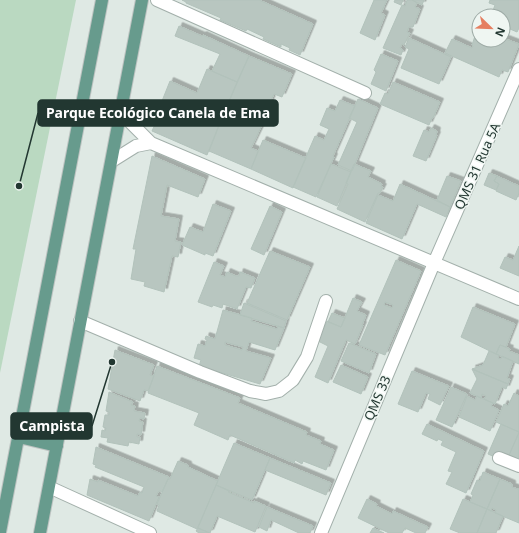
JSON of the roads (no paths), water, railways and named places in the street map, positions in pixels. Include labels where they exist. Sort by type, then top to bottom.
[{"type":"main road","points":[[0,532],[102,0]]},
{"type":"main road","points":[[40,533],[142,0]]},
{"type":"main road","points":[[19,437],[57,446]]},
{"type":"street","points":[[157,0],[365,92]]},
{"type":"street","name":"QMS 31 Rua 5A","points":[[434,263],[519,69]]},
{"type":"street","points":[[121,113],[151,143],[519,299]]},
{"type":"street","points":[[112,161],[136,146],[151,143]]},
{"type":"street","name":"QMS 33","points":[[321,533],[434,263]]},
{"type":"street","points":[[80,321],[200,372],[250,391],[266,394],[280,392],[293,380],[307,357],[326,302]]},
{"type":"street","points":[[499,458],[519,466]]},
{"type":"street","points":[[49,487],[150,533]]},
{"type":"place","name":"Parque Ecológico Canela de Ema","points":[[19,186]]},
{"type":"place","name":"Campista","points":[[112,362]]}]
